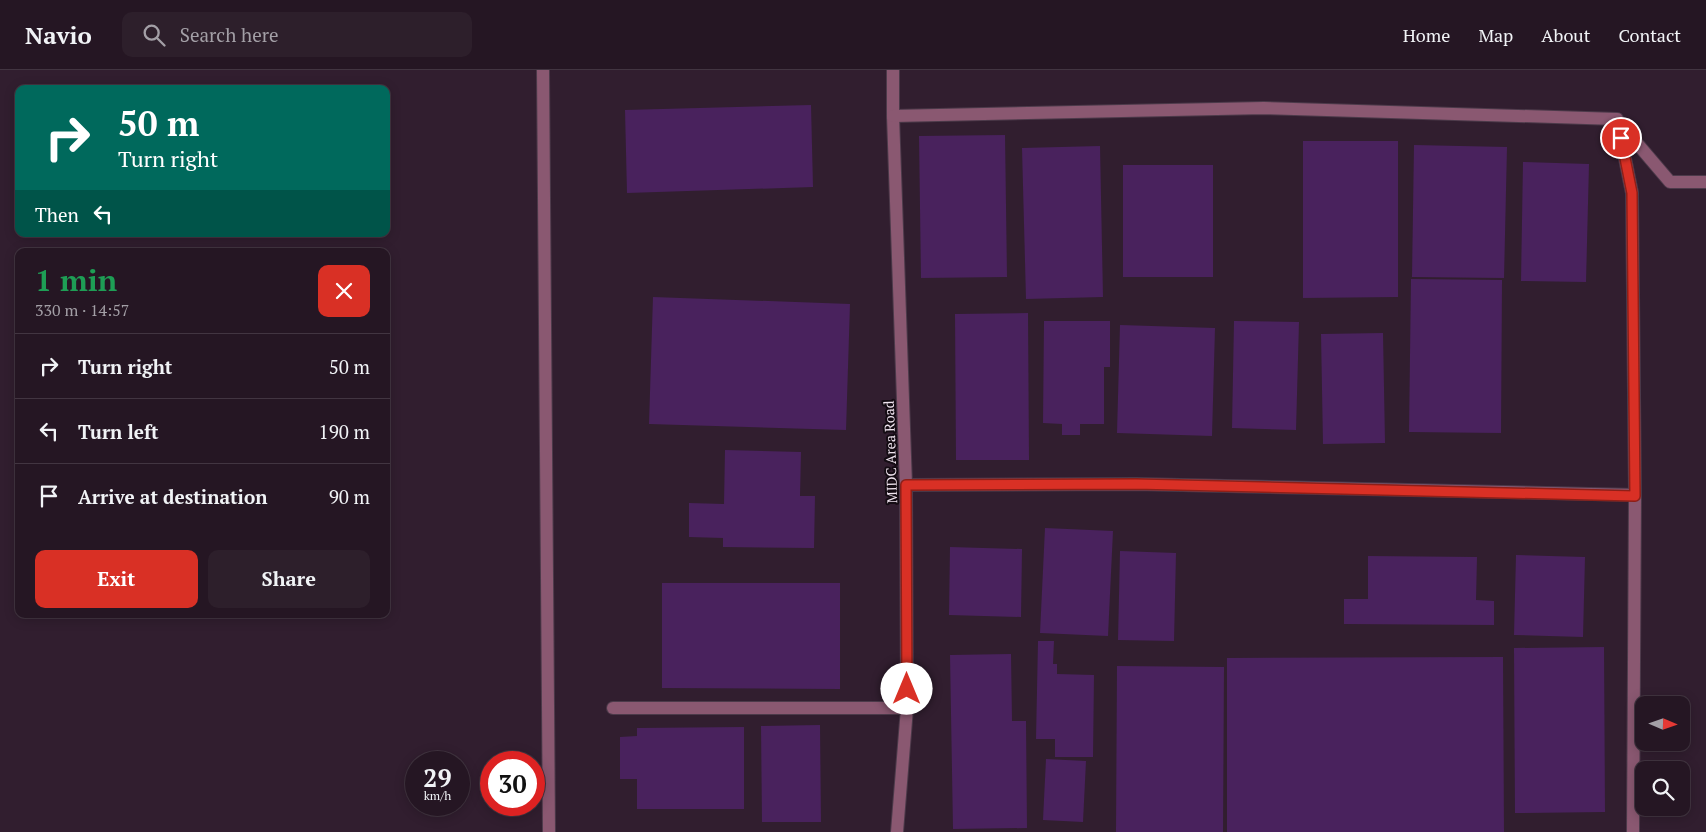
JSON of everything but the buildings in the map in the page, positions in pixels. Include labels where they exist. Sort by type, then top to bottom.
[{"type":"street","points":[[543,70],[549,832]]},
{"type":"street","name":"MIDC Area Road","points":[[893,70],[906,485],[907,708],[897,832]]},
{"type":"street","points":[[893,116],[1264,108],[1617,119],[1670,182],[1706,182]]},
{"type":"street","points":[[1617,119],[1632,193],[1635,496],[1633,832]]},
{"type":"street","points":[[906,485],[1136,484],[1635,496]]},
{"type":"street","points":[[613,708],[907,708]]},
{"type":"route","points":[[907,689],[906,485],[1136,484],[1635,496],[1632,193],[1621,138]]}]
